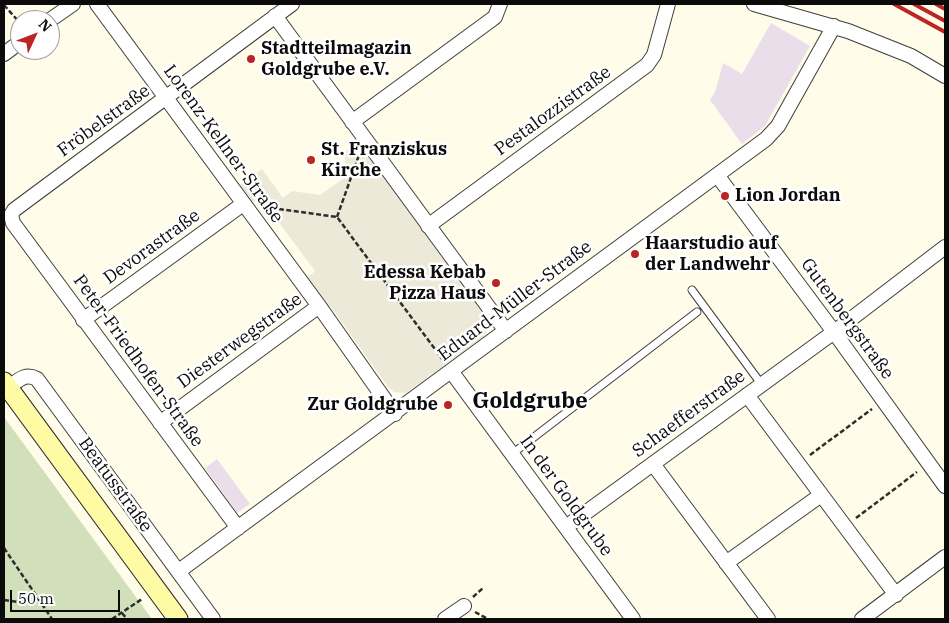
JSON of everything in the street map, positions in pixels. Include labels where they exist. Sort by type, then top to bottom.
[{"type":"street","points":[[60,13],[73,4]]},
{"type":"street","name":"Lorenz-Kellner-Straße","points":[[97,4],[319,306],[395,414]]},
{"type":"street","name":"Fröbelstraße","points":[[11,215],[14,210],[292,4]]},
{"type":"street","points":[[352,122],[491,20],[495,16],[500,4]]},
{"type":"street","name":"Pestalozzistraße","points":[[428,226],[647,65],[654,55],[668,4]]},
{"type":"street","points":[[754,4],[834,26],[911,56],[945,76]]},
{"type":"street","points":[[275,16],[506,331]]},
{"type":"street","name":"Eduard-Müller-Straße","points":[[179,571],[395,414],[766,139],[778,126],[834,26]]},
{"type":"street","name":"Gutenbergstraße","points":[[717,174],[945,486]]},
{"type":"street","name":"Devorastraße","points":[[84,320],[243,204]]},
{"type":"street","name":"Peter-Friedhofen-Straße","points":[[11,215],[13,223],[238,528]]},
{"type":"street","name":"Schaefferstraße","points":[[566,527],[834,332],[945,247]]},
{"type":"street","name":"Diesterwegstraße","points":[[160,423],[319,306]]},
{"type":"street","name":"In der Goldgrube","points":[[451,371],[634,619]]},
{"type":"street","name":"Beatusstraße","points":[[178,619],[6,385],[25,376],[37,379],[213,619]]},
{"type":"street","points":[[748,395],[896,595]]},
{"type":"street","points":[[653,464],[768,619]]},
{"type":"street","points":[[726,563],[821,495]]},
{"type":"street","points":[[862,619],[945,557]]},
{"type":"street","points":[[445,619],[464,606]]},
{"type":"lane","points":[[692,290],[762,385]]},
{"type":"lane","points":[[512,454],[697,312]]},
{"type":"path","points":[[337,217],[365,140]]},
{"type":"path","points":[[243,204],[337,217],[451,371]]},
{"type":"path","points":[[798,464],[883,401]]},
{"type":"path","points":[[844,527],[928,463]]},
{"type":"path","points":[[4,548],[52,619]]},
{"type":"path","points":[[112,619],[156,589]]},
{"type":"path","points":[[4,600],[25,603],[37,596]]},
{"type":"path","points":[[122,613],[127,619]]},
{"type":"shaded area","points":[[771,23],[810,46],[765,126],[742,144],[710,100],[715,92],[723,63],[742,74]]},
{"type":"shaded area","points":[[358,143],[487,317],[487,331],[484,336],[406,393],[394,392],[388,387],[331,307],[327,308],[306,279],[315,271],[260,197],[250,204],[237,187],[262,169],[283,198],[292,191],[320,195],[343,179],[346,151]]},
{"type":"shaded area","points":[[217,459],[250,504],[237,513],[205,468]]},
{"type":"green space","points":[[4,417],[133,593],[152,619],[4,619]]},
{"type":"railway","points":[[894,4],[945,32]]},
{"type":"railway","points":[[914,4],[945,21]]},
{"type":"railway","points":[[936,4],[945,9]]},
{"type":"place","name":"Stadtteilmagazin Goldgrube e.V.","points":[[251,59]]},
{"type":"place","name":"St. Franziskus Kirche","points":[[311,160]]},
{"type":"place","name":"Lion Jordan","points":[[725,196]]},
{"type":"place","name":"Haarstudio auf der Landwehr","points":[[635,254]]},
{"type":"place","name":"Edessa Kebab Pizza Haus","points":[[496,283]]},
{"type":"place","name":"Zur Goldgrube","points":[[448,405]]},
{"type":"district","name":"Goldgrube","points":[[530,402]]}]
